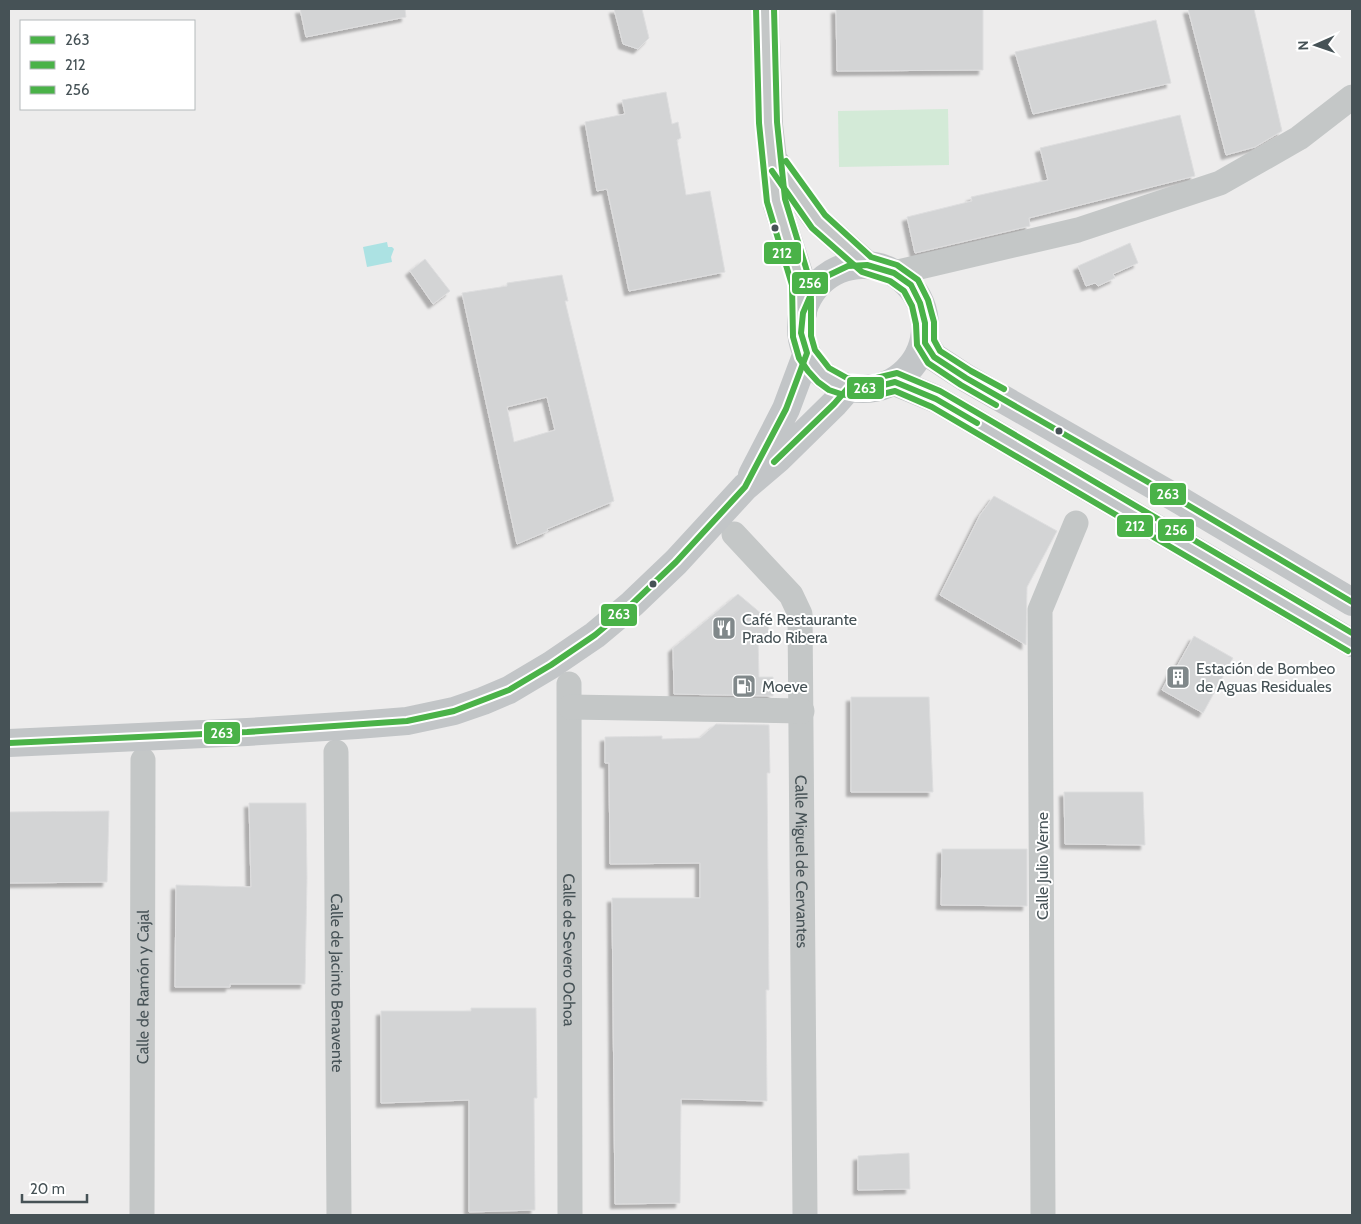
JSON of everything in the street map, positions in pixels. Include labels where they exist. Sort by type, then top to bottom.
[{"type":"main road","points":[[867,265],[894,273],[911,285],[920,304],[925,324],[925,343],[914,366],[895,382],[879,388],[866,390],[838,385],[820,372],[806,353],[801,333],[802,313],[812,292],[827,276],[848,266],[867,265]]},
{"type":"main road","points":[[925,343],[934,356],[966,378],[1181,501],[1352,602]]},
{"type":"main road","points":[[745,487],[786,409],[806,353]]},
{"type":"main road","points":[[895,382],[936,399],[1352,643]]},
{"type":"main road","points":[[9,743],[247,732],[407,720],[454,712],[509,690],[551,665],[595,635],[632,604],[676,562],[745,487],[779,458],[848,388]]},
{"type":"street","points":[[764,9],[768,125],[777,205],[802,283],[802,313]]},
{"type":"street","points":[[894,273],[1078,230],[1220,183],[1299,138],[1352,97]]},
{"type":"street","points":[[773,159],[818,221],[867,265]]},
{"type":"street","name":"Calle Julio Verne","points":[[1043,1215],[1040,610],[1076,523]]},
{"type":"street","name":"Calle Miguel de Cervantes","points":[[734,534],[791,595],[800,614],[805,1215]]},
{"type":"street","name":"Calle de Severo Ochoa","points":[[570,1215],[569,695],[802,711]]},
{"type":"street","name":"Calle de Jacinto Benavente","points":[[336,752],[339,1215]]},
{"type":"street","name":"Calle de Ramón y Cajal","points":[[142,1215],[143,760]]},
{"type":"green space","points":[[948,109],[949,165],[839,167],[838,111]]},
{"type":"water","points":[[387,242],[388,247],[394,249],[391,257],[392,262],[367,267],[363,247]]},
{"type":"building","points":[[300,9],[405,9],[406,17],[306,37]]},
{"type":"building","points":[[614,9],[642,9],[649,38],[638,49],[623,44]]},
{"type":"building","points":[[836,9],[983,9],[983,70],[837,71]]},
{"type":"building","points":[[1188,9],[1254,9],[1282,131],[1255,147],[1226,155]]},
{"type":"building","points":[[1156,20],[1171,83],[1033,114],[1015,52]]},
{"type":"building","points":[[666,92],[672,124],[678,122],[681,138],[677,140],[686,195],[710,191],[725,272],[629,291],[607,189],[597,191],[585,122],[625,114],[622,100]]},
{"type":"building","points":[[1180,115],[1195,176],[1029,218],[1030,226],[915,253],[907,217],[972,201],[971,197],[1048,180],[1040,148]]},
{"type":"building","points":[[1130,243],[1138,263],[1113,274],[1115,278],[1098,286],[1095,283],[1086,286],[1078,266]]},
{"type":"building","points":[[425,259],[450,291],[433,304],[410,271]]},
{"type":"building","points":[[562,275],[568,301],[565,301],[614,501],[547,529],[548,531],[517,544],[462,293],[507,286],[507,283]],"holes":[[[547,397],[555,430],[514,442],[507,407]]]},
{"type":"building","points":[[994,496],[1057,531],[1027,587],[1026,645],[940,595],[980,515]]},
{"type":"building","points":[[738,594],[769,620],[768,637],[758,637],[759,677],[773,677],[773,696],[674,694],[673,648]]},
{"type":"building","name":"Estación de Bombeo de Aguas Residuales","points":[[1194,636],[1233,658],[1203,713],[1162,690]]},
{"type":"building","points":[[851,697],[929,697],[933,792],[851,792]]},
{"type":"building","points":[[716,724],[769,725],[770,773],[767,773],[769,990],[766,990],[767,1101],[681,1099],[680,1203],[615,1204],[612,898],[700,898],[700,863],[610,864],[609,763],[605,763],[605,737],[662,736],[662,739],[700,738]]},
{"type":"building","points":[[1064,792],[1143,792],[1145,845],[1065,844]]},
{"type":"building","points":[[249,803],[306,803],[305,984],[230,984],[230,987],[175,987],[176,885],[251,887]]},
{"type":"building","points":[[109,811],[107,882],[9,883],[9,812]]},
{"type":"building","points":[[942,849],[1027,849],[1027,906],[941,905]]},
{"type":"building","points":[[471,1008],[536,1008],[537,1098],[534,1098],[535,1210],[469,1212],[469,1100],[381,1103],[381,1011],[471,1011]]},
{"type":"building","points":[[909,1153],[910,1189],[858,1190],[858,1156]]},
{"type":"transit line","name":"212","points":[[756,9],[759,123],[767,202],[792,285],[793,337],[799,358],[818,382],[829,390],[856,397],[870,397],[895,391],[932,407],[1348,651]]},
{"type":"transit line","name":"256","points":[[774,9],[777,122],[785,199],[810,281],[811,336],[815,350],[829,368],[847,378],[868,380],[897,373],[940,391],[1352,633]]},
{"type":"transit line","name":"256","points":[[786,161],[825,215],[871,257],[897,265],[918,280],[928,300],[934,322],[934,340],[940,351],[1004,389]]},
{"type":"transit line","name":"212","points":[[772,171],[812,228],[862,272],[890,281],[904,291],[912,306],[916,324],[917,345],[928,363],[996,405]]},
{"type":"transit line","name":"263","points":[[9,743],[247,732],[407,721],[454,711],[509,690],[551,665],[595,635],[632,604],[676,562],[745,487],[786,409],[807,353],[801,333],[803,313],[812,292],[827,276],[848,266],[867,265],[894,273],[911,285],[920,303],[925,323],[925,343],[934,357],[966,378],[1181,501],[1352,602]]},
{"type":"transit line","name":"263","points":[[774,462],[848,388],[872,388],[895,382],[936,399],[977,423]]},
{"type":"place","name":"Café Restaurante Prado Ribera","points":[[724,628]]},
{"type":"place","name":"Estación de Bombeo de Aguas Residuales","points":[[1178,677]]},
{"type":"place","name":"Moeve","points":[[744,686]]}]
